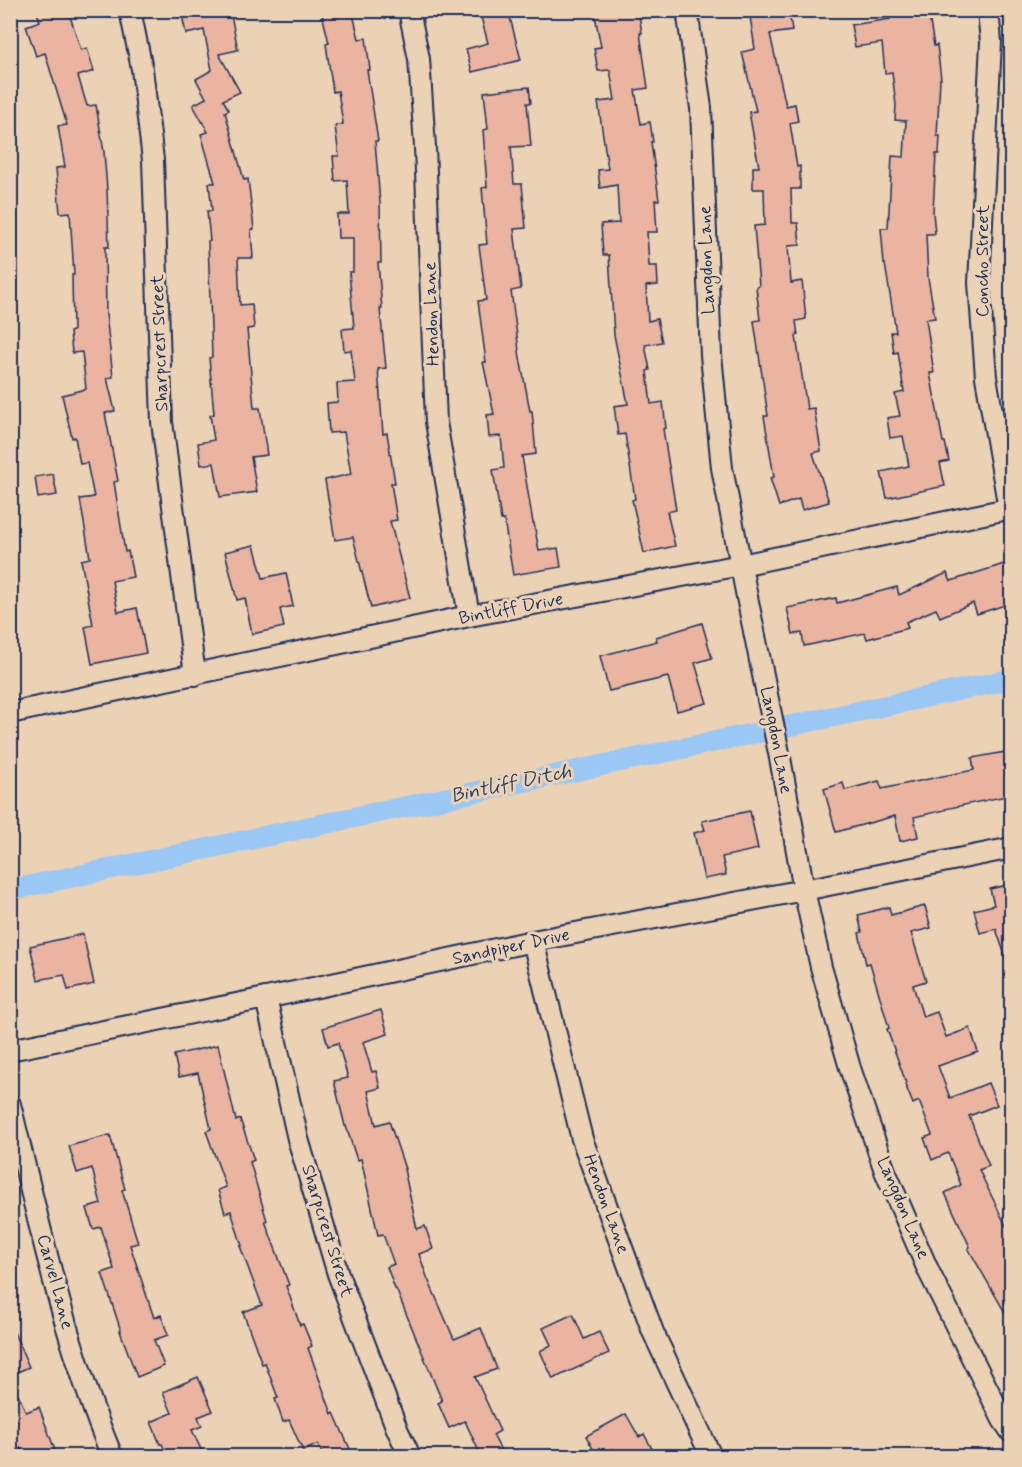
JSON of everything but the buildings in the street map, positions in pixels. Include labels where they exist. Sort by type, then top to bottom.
[{"type":"street","name":"Sharpcrest Street","points":[[130,10],[141,69],[153,159],[162,422],[195,675]]},
{"type":"street","name":"Hendon Lane","points":[[409,10],[419,59],[425,147],[436,422],[469,616]]},
{"type":"street","name":"Langdon Lane","points":[[687,10],[701,108],[711,355],[722,468],[821,967],[846,1057],[885,1171],[929,1272],[1011,1433]]},
{"type":"street","name":"Concho Street","points":[[988,10],[990,42],[979,283],[986,377],[1010,509]]},
{"type":"street","name":"Bintliff Drive","points":[[10,713],[469,616],[741,565],[1010,509]]},
{"type":"street","name":"Sandpiper Drive","points":[[10,1050],[533,941],[1011,848]]},
{"type":"street","name":"Hendon Lane","points":[[533,941],[582,1139],[653,1332],[711,1456]]},
{"type":"street","name":"Sharpcrest Street","points":[[266,998],[298,1139],[338,1274],[410,1456]]},
{"type":"street","name":"Carvel Lane","points":[[10,1104],[53,1279],[94,1414],[112,1456]]},
{"type":"waterway","name":"Bintliff Ditch","points":[[10,890],[1012,679]]}]
